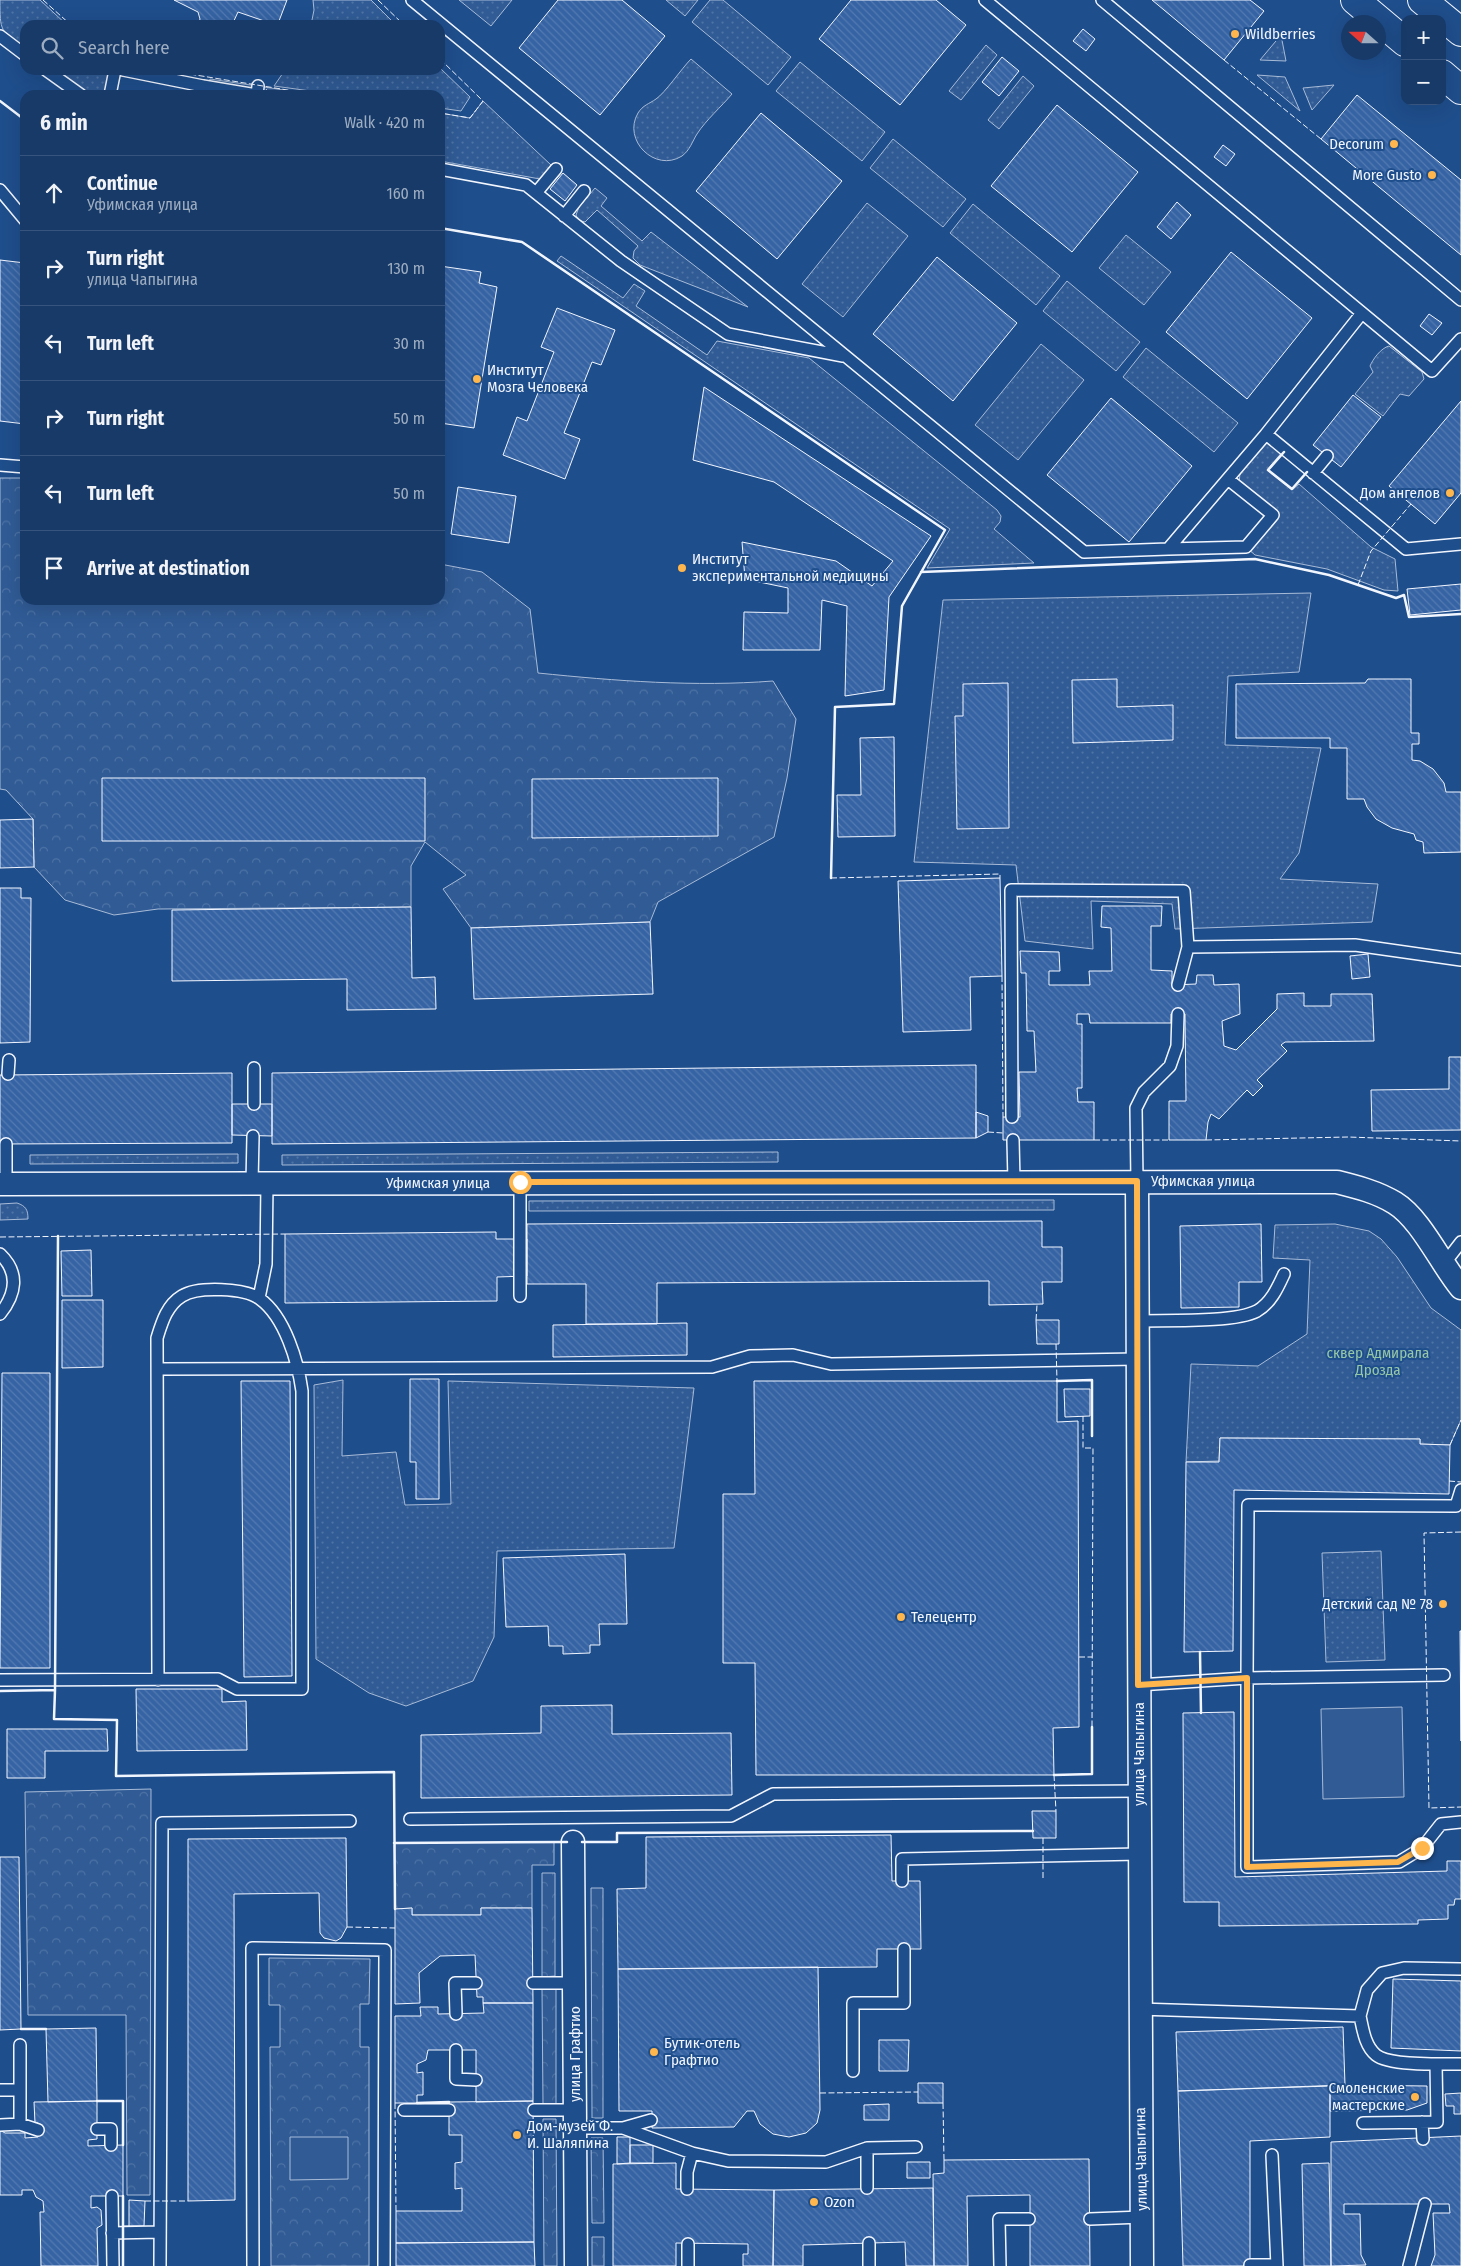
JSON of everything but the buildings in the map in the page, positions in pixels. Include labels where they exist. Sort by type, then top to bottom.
[{"type":"main road","points":[[1355,0],[1401,39]]},
{"type":"main road","points":[[1422,0],[1461,32]]},
{"type":"main road","points":[[1446,77],[1461,90]]},
{"type":"street","name":"улица Чапыгина","points":[[1137,1181],[1139,2009],[1142,2266]]},
{"type":"street","name":"Уфимская улица","points":[[3,1184],[1337,1182],[1369,1190],[1396,1204],[1418,1226],[1461,1288]]},
{"type":"street","name":"улица Графтио","points":[[573,1842],[576,2266]]},
{"type":"lane","points":[[412,0],[436,20]]},
{"type":"lane","points":[[985,0],[1432,371],[1461,339]]},
{"type":"lane","points":[[1102,0],[1461,300]]},
{"type":"lane","points":[[445,27],[1084,552],[1246,548],[1273,514],[1229,480]]},
{"type":"lane","points":[[0,36],[20,51]]},
{"type":"lane","points":[[53,75],[74,90]]},
{"type":"lane","points":[[111,90],[114,75]]},
{"type":"lane","points":[[143,75],[202,90]]},
{"type":"lane","points":[[258,86],[258,90]]},
{"type":"lane","points":[[536,193],[556,169]]},
{"type":"lane","points":[[445,170],[526,186],[620,261],[728,334],[845,356]]},
{"type":"lane","points":[[0,190],[20,214]]},
{"type":"lane","points":[[564,216],[584,191]]},
{"type":"lane","points":[[1168,549],[1229,480],[1362,313]]},
{"type":"lane","points":[[1266,434],[1406,549],[1461,544]]},
{"type":"lane","points":[[1314,473],[1327,456]]},
{"type":"lane","points":[[0,465],[20,467]]},
{"type":"lane","points":[[1012,1117],[1011,890],[1184,891],[1188,947],[1178,985]]},
{"type":"lane","points":[[1188,947],[1355,945],[1461,960]]},
{"type":"lane","points":[[1137,1181],[1136,1108],[1144,1092],[1170,1066],[1177,1046],[1178,1014]]},
{"type":"lane","points":[[8,1074],[9,1060]]},
{"type":"lane","points":[[254,1068],[254,1104]]},
{"type":"lane","points":[[253,1136],[266,1264],[259,1298]]},
{"type":"lane","points":[[1014,1140],[1014,1181]]},
{"type":"lane","points":[[3,1184],[6,1144]]},
{"type":"lane","points":[[520,1182],[520,1296]]},
{"type":"lane","points":[[1444,1264],[1461,1242]]},
{"type":"lane","points":[[0,1254],[9,1262],[14,1281],[11,1301],[0,1314]]},
{"type":"lane","points":[[1137,1321],[1239,1318],[1258,1310],[1273,1296],[1284,1274]]},
{"type":"lane","points":[[0,1680],[158,1680],[218,1679],[237,1688],[302,1689],[302,1391],[299,1368],[277,1316],[259,1298],[234,1291],[207,1290],[182,1296],[165,1314],[157,1338],[158,1680]]},
{"type":"lane","points":[[158,1369],[712,1367],[750,1356],[793,1356],[831,1364],[1137,1359]]},
{"type":"lane","points":[[1461,1490],[1456,1506],[1248,1505],[1247,1867],[1398,1862],[1422,1848],[1441,1824],[1461,1822]]},
{"type":"lane","points":[[1138,1685],[1247,1678],[1444,1675]]},
{"type":"lane","points":[[410,1819],[731,1816],[773,1794],[1139,1791]]},
{"type":"lane","points":[[160,2266],[162,1823],[350,1821]]},
{"type":"lane","points":[[902,1881],[902,1859],[1139,1854]]},
{"type":"lane","points":[[253,2266],[252,1948],[385,1950],[384,2266]]},
{"type":"lane","points":[[853,2071],[853,2003],[904,2003],[904,1949]]},
{"type":"lane","points":[[1461,1969],[1404,1968],[1382,1973],[1367,1990],[1360,2016],[1365,2040],[1377,2056],[1395,2062],[1461,2064]]},
{"type":"lane","points":[[456,2014],[456,1983],[476,1983]]},
{"type":"lane","points":[[532,1983],[574,1983]]},
{"type":"lane","points":[[1139,2009],[1360,2016]]},
{"type":"lane","points":[[20,2044],[20,2124]]},
{"type":"lane","points":[[456,2050],[456,2079],[476,2080]]},
{"type":"lane","points":[[1363,2123],[1437,2122],[1436,2064]]},
{"type":"lane","points":[[0,2090],[20,2090]]},
{"type":"lane","points":[[404,2110],[449,2110]]},
{"type":"lane","points":[[534,2110],[623,2128],[692,2153],[728,2161],[826,2162],[867,2148],[916,2147]]},
{"type":"lane","points":[[623,2128],[651,2120]]},
{"type":"lane","points":[[1422,2122],[1424,2139]]},
{"type":"lane","points":[[0,2125],[20,2124],[38,2130]]},
{"type":"lane","points":[[97,2129],[111,2129],[111,2146]]},
{"type":"lane","points":[[867,2148],[868,2188]]},
{"type":"lane","points":[[687,2189],[687,2172],[692,2153]]},
{"type":"lane","points":[[1250,2265],[1277,2266],[1272,2155]]},
{"type":"lane","points":[[112,2196],[112,2266]]},
{"type":"lane","points":[[1409,2266],[1425,2204]]},
{"type":"lane","points":[[1090,2218],[1142,2217]]},
{"type":"lane","points":[[1000,2266],[999,2219],[1029,2219]]},
{"type":"lane","points":[[112,2233],[160,2232]]},
{"type":"lane","points":[[869,2243],[869,2266]]},
{"type":"lane","points":[[688,2244],[688,2266]]},
{"type":"green space","points":[[0,0],[40,0],[62,20],[20,20],[20,45],[6,34],[1,25]]},
{"type":"green space","points":[[313,0],[371,0],[391,20],[312,20]]},
{"type":"green space","points":[[459,0],[512,0],[491,26]]},
{"type":"green space","points":[[666,0],[698,0],[685,16]]},
{"type":"green space","points":[[710,0],[723,0],[791,57],[768,85],[692,22]]},
{"type":"green space","points":[[1281,35],[1286,61],[1260,60]]},
{"type":"green space","points":[[986,45],[997,55],[961,100],[949,91]]},
{"type":"green space","points":[[691,59],[732,94],[697,134],[685,154],[672,160],[661,160],[652,157],[638,143],[634,134],[634,123],[640,110],[660,96]]},
{"type":"green space","points":[[800,62],[885,132],[862,161],[776,91]]},
{"type":"green space","points":[[445,73],[470,97],[461,111],[445,109],[445,90],[303,90],[274,86],[282,75],[445,75]]},
{"type":"green space","points":[[61,75],[110,75],[107,90],[81,90]]},
{"type":"green space","points":[[1257,75],[1285,77],[1300,111]]},
{"type":"green space","points":[[1023,76],[1034,86],[999,129],[988,120]]},
{"type":"green space","points":[[210,79],[284,90],[207,90]]},
{"type":"green space","points":[[1334,85],[1312,110],[1303,88]]},
{"type":"green space","points":[[483,101],[551,165],[540,179],[445,162],[445,114],[470,118]]},
{"type":"green space","points":[[893,139],[966,199],[943,227],[870,168]]},
{"type":"green space","points":[[595,188],[607,198],[601,206],[642,241],[651,232],[748,307],[640,265],[633,258],[634,251],[638,246],[597,210],[585,222],[578,220],[576,215],[579,207]]},
{"type":"green space","points":[[867,203],[908,236],[843,317],[802,284]]},
{"type":"green space","points":[[973,204],[1060,276],[1036,305],[950,233]]},
{"type":"green space","points":[[1126,235],[1171,272],[1144,305],[1099,268]]},
{"type":"green space","points":[[561,256],[623,298],[634,284],[645,291],[636,306],[707,355],[717,341],[809,358],[997,510],[1001,516],[1000,522],[994,529],[1034,563],[927,568],[950,529],[557,261]]},
{"type":"green space","points":[[1067,281],[1140,342],[1116,371],[1043,311]]},
{"type":"green space","points":[[1041,344],[1084,380],[1018,460],[975,425]]},
{"type":"green space","points":[[1389,346],[1422,372],[1424,379],[1409,396],[1400,394],[1383,416],[1355,394],[1373,372],[1370,366],[1375,357]]},
{"type":"green space","points":[[1146,348],[1238,423],[1214,452],[1123,377]]},
{"type":"green space","points":[[1267,443],[1283,451],[1267,470],[1292,490],[1299,484],[1371,547],[1395,559],[1398,591],[1384,590],[1327,569],[1255,555],[1248,549],[1276,514],[1239,484],[1240,473],[1262,445]]},
{"type":"green space","points":[[0,478],[20,478],[20,605],[445,605],[445,565],[482,572],[530,609],[538,673],[685,683],[773,681],[796,719],[787,778],[774,837],[658,902],[650,922],[471,928],[443,889],[466,875],[425,842],[411,866],[411,907],[158,909],[114,915],[65,900],[34,867],[33,819],[6,790],[0,789]]},
{"type":"green space","points":[[1311,593],[1299,672],[1228,676],[1225,745],[1321,748],[1299,853],[1280,879],[1378,884],[1372,922],[1175,929],[1172,904],[1091,901],[1093,949],[1025,941],[1016,865],[914,862],[943,600]]},
{"type":"green space","points":[[778,1152],[778,1162],[282,1165],[282,1155]]},
{"type":"green space","points":[[238,1154],[238,1163],[30,1164],[30,1155]]},
{"type":"green space","points":[[1054,1200],[1054,1210],[529,1211],[529,1201]]},
{"type":"green space","points":[[17,1203],[23,1205],[26,1209],[28,1219],[0,1220],[0,1204]]},
{"type":"green space","name":"сквер Адмирала Дрозда","points":[[1335,1224],[1369,1231],[1381,1239],[1397,1257],[1431,1308],[1461,1330],[1461,1420],[1450,1445],[1420,1444],[1420,1439],[1220,1438],[1219,1461],[1186,1462],[1191,1364],[1258,1366],[1307,1334],[1310,1260],[1273,1258],[1275,1225]]},
{"type":"green space","points":[[343,1380],[342,1456],[396,1452],[405,1505],[451,1504],[448,1381],[694,1388],[674,1548],[497,1551],[494,1637],[473,1681],[406,1706],[369,1693],[316,1659],[314,1385]]},
{"type":"green space","points":[[1381,1551],[1385,1660],[1326,1662],[1322,1553]]},
{"type":"green space","points":[[1402,1707],[1404,1797],[1323,1799],[1321,1709]]},
{"type":"green space","points":[[151,1789],[150,2195],[127,2195],[126,2015],[28,2015],[25,1792]]},
{"type":"green space","points":[[554,1842],[554,1865],[532,1865],[532,1908],[481,1908],[481,1915],[412,1915],[412,1908],[395,1909],[394,1843]]},
{"type":"green space","points":[[542,1873],[555,1873],[555,1976],[542,1977]]},
{"type":"green space","points":[[591,1888],[603,1888],[603,2118],[592,2118]]},
{"type":"green space","points":[[269,1958],[370,1959],[369,2004],[360,2004],[360,2047],[369,2047],[369,2266],[271,2266],[270,2047],[280,2047],[280,2005],[269,2005]]},
{"type":"green space","points":[[542,1989],[556,1989],[556,2104],[543,2104]]},
{"type":"green space","points":[[543,2119],[556,2119],[557,2266],[544,2266]]},
{"type":"green space","points":[[290,2137],[348,2137],[348,2179],[290,2180]]},
{"type":"green space","points":[[591,2138],[603,2138],[604,2223],[592,2223]]},
{"type":"green space","points":[[592,2237],[604,2237],[604,2266],[592,2266]]},
{"type":"fence","points":[[43,0],[65,20]]},
{"type":"fence","points":[[378,0],[399,20]]},
{"type":"fence","points":[[1224,60],[1321,139]]},
{"type":"fence","points":[[445,64],[483,101],[470,118],[445,114]]},
{"type":"fence","points":[[196,75],[287,90]]},
{"type":"fence","points":[[1358,585],[1371,551],[1411,504]]},
{"type":"fence","points":[[831,878],[1000,874],[1000,878]]},
{"type":"fence","points":[[1002,976],[1003,1117]]},
{"type":"fence","points":[[988,1132],[1003,1133]]},
{"type":"fence","points":[[1206,1140],[1348,1137],[1461,1141]]},
{"type":"fence","points":[[1094,1140],[1169,1140]]},
{"type":"fence","points":[[0,1237],[285,1234]]},
{"type":"fence","points":[[1036,1320],[1037,1305]]},
{"type":"fence","points":[[1056,1344],[1057,1381]]},
{"type":"fence","points":[[1083,1416],[1083,1448],[1093,1448],[1092,1727]]},
{"type":"fence","points":[[1450,1445],[1461,1420]]},
{"type":"fence","points":[[1449,1481],[1461,1482]]},
{"type":"fence","points":[[1461,1532],[1424,1533],[1429,1808],[1461,1807]]},
{"type":"fence","points":[[1079,1657],[1092,1657]]},
{"type":"fence","points":[[1054,1775],[1056,1811]]},
{"type":"fence","points":[[1043,1838],[1043,1879]]},
{"type":"fence","points":[[347,1927],[395,1928]]},
{"type":"fence","points":[[820,2093],[918,2092]]},
{"type":"fence","points":[[395,2103],[396,2211]]},
{"type":"fence","points":[[943,2103],[944,2160]]},
{"type":"fence","points":[[145,2201],[188,2201]]},
{"type":"fence","points":[[123,2226],[129,2226]]},
{"type":"wall","points":[[0,101],[20,116]]},
{"type":"wall","points":[[445,229],[522,242],[945,530],[902,606],[894,704],[835,707],[831,878]]},
{"type":"wall","points":[[1284,452],[1268,470],[1292,489],[1307,472]]},
{"type":"wall","points":[[921,572],[1255,559],[1329,575],[1396,598],[1404,595],[1409,617],[1461,614]]},
{"type":"wall","points":[[55,1690],[58,1236]]},
{"type":"wall","points":[[1057,1381],[1092,1380],[1092,1436]]},
{"type":"wall","points":[[1200,1652],[1201,1713]]},
{"type":"wall","points":[[0,1691],[55,1690],[54,1719],[117,1720],[116,1776],[394,1772],[395,1909]]},
{"type":"wall","points":[[1054,1775],[1092,1774],[1092,1727]]},
{"type":"wall","points":[[582,1842],[617,1842],[617,1833],[1033,1831]]},
{"type":"wall","points":[[394,1843],[567,1842]]},
{"type":"wall","points":[[21,2029],[46,2029]]},
{"type":"wall","points":[[97,2101],[123,2101],[123,2145]]},
{"type":"wall","points":[[417,2103],[449,2102]]},
{"type":"wall","points":[[123,2196],[123,2266]]},
{"type":"place","name":"Wildberries","points":[[1235,34]]},
{"type":"place","name":"Decorum","points":[[1394,144]]},
{"type":"place","name":"More Gusto","points":[[1432,175]]},
{"type":"place","name":"Институт Мозга Человека","points":[[477,379]]},
{"type":"place","name":"Дом ангелов","points":[[1450,493]]},
{"type":"place","name":"Институт экспериментальной медицины","points":[[682,568]]},
{"type":"place","name":"Детский сад № 78","points":[[1443,1604]]},
{"type":"place","name":"Телецентр","points":[[901,1617]]},
{"type":"place","name":"Бутик-отель Графтио","points":[[654,2052]]},
{"type":"place","name":"Смоленские мастерские","points":[[1415,2097]]},
{"type":"place","name":"Дом-музей Ф. И. Шаляпина","points":[[517,2135]]},
{"type":"place","name":"Ozon","points":[[814,2202]]},
{"type":"route","points":[[520,1182],[1137,1181],[1138,1685],[1247,1678],[1247,1867],[1398,1862],[1422,1848]]}]
